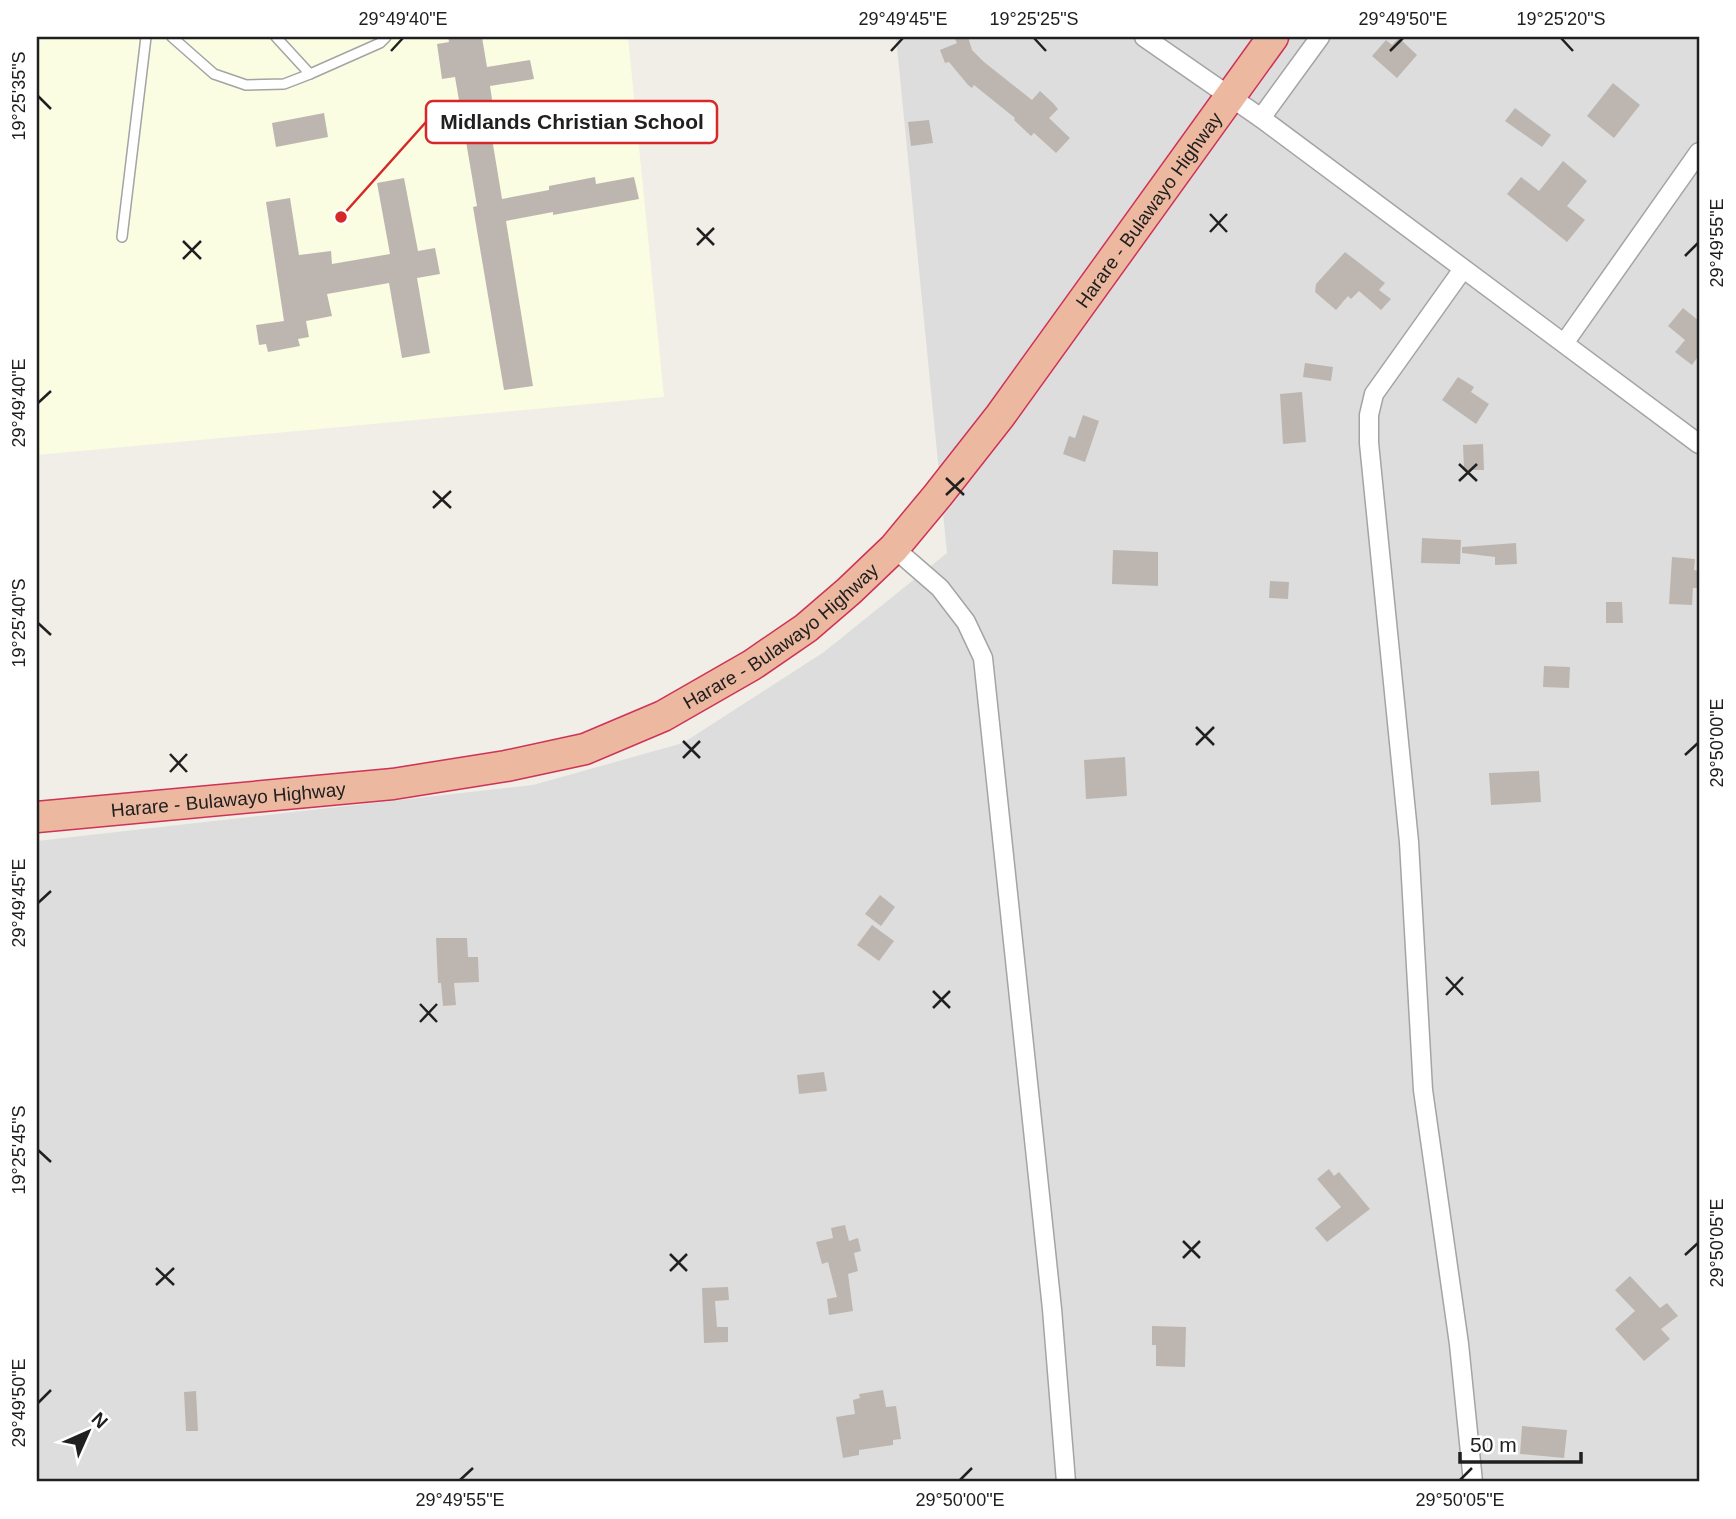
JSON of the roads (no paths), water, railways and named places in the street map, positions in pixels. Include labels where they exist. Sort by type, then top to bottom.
[{"type":"highway","name":"Harare - Bulawayo Highway","points":[[37,817],[393,784],[506,766],[585,749],[663,716],[752,665],[806,628],[894,548],[1000,416],[1273,37]]},
{"type":"street","points":[[1144,37],[1261,118],[1699,444]]},
{"type":"street","points":[[1261,118],[1320,37]]},
{"type":"street","points":[[1565,342],[1699,152]]},
{"type":"street","points":[[1463,269],[1374,394],[1369,415],[1369,443],[1409,842],[1423,1090],[1459,1344],[1473,1482]]},
{"type":"street","points":[[894,548],[940,588],[966,622],[982,658],[1051,1296],[1066,1482]]},
{"type":"lane","points":[[122,237],[146,37]]},
{"type":"lane","points":[[172,37],[214,74],[246,85],[284,84],[380,43],[386,37]]},
{"type":"lane","points":[[276,37],[310,74]]},
{"type":"place","name":"Midlands Christian School","points":[[341,217]]}]
